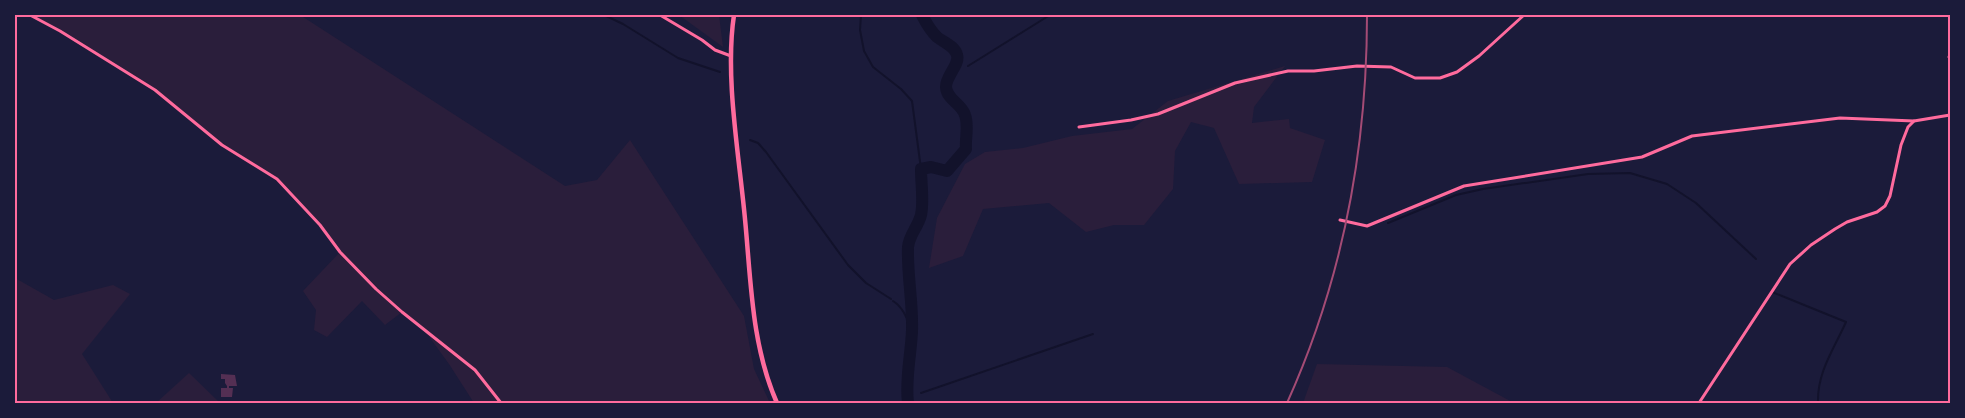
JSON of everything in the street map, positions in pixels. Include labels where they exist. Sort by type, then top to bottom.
[{"type":"main road","points":[[734,15],[731,56],[736,133],[755,325],[766,377],[777,403]]},
{"type":"street","points":[[30,15],[60,31],[155,90],[222,145],[277,179],[320,225],[340,252],[376,289],[475,370],[501,403]]},
{"type":"street","points":[[660,15],[715,50],[731,56]]},
{"type":"street","points":[[1079,127],[1131,120],[1158,114],[1235,83],[1288,71],[1314,71],[1357,66],[1391,67],[1415,78],[1440,78],[1457,72],[1479,56],[1524,15]]},
{"type":"street","points":[[1340,220],[1367,226],[1464,186],[1642,157],[1692,136],[1840,118],[1914,121],[1950,115]]},
{"type":"street","points":[[1698,403],[1790,264],[1810,245],[1834,229],[1847,222],[1876,212],[1885,206],[1890,196],[1904,135],[1914,121]]},
{"type":"shaded area","points":[[30,15],[300,15],[565,186],[597,180],[630,140],[744,316],[754,369],[770,403],[474,403],[422,327],[402,312],[385,325],[362,301],[327,337],[314,330],[316,310],[303,291],[340,252],[320,225],[277,179],[222,145],[155,90],[60,31]]},
{"type":"shaded area","points":[[679,15],[719,15],[723,47]]},
{"type":"shaded area","points":[[1285,66],[1254,107],[1252,123],[1289,119],[1290,128],[1325,140],[1312,182],[1239,184],[1214,128],[1191,122],[1175,151],[1173,189],[1144,225],[1114,225],[1086,232],[1049,203],[983,209],[963,256],[929,268],[937,218],[965,164],[985,152],[1023,148],[1072,136],[1132,129],[1168,101]]},
{"type":"shaded area","points":[[15,278],[54,300],[113,285],[130,294],[82,354],[113,403],[15,403]]},
{"type":"shaded area","points":[[1317,364],[1447,367],[1514,403],[1303,403]]},
{"type":"shaded area","points":[[189,373],[219,402],[225,403],[156,403]]},
{"type":"building","points":[[221,374],[235,375],[237,386],[229,386],[229,388],[233,388],[232,397],[221,397],[221,388],[227,388],[227,386],[225,379],[221,379]]},
{"type":"waterway","points":[[604,15],[623,24],[678,58],[720,72]]},
{"type":"waterway","points":[[861,15],[860,30],[864,51],[873,67],[901,89],[912,101],[921,169]]},
{"type":"waterway","points":[[908,403],[907,385],[912,320],[908,247],[922,210],[921,169],[931,167],[947,171],[966,149],[967,128],[963,111],[951,98],[946,87],[948,78],[957,63],[956,52],[935,35],[922,15]]},
{"type":"waterway","points":[[968,66],[1050,15]]},
{"type":"waterway","points":[[948,79],[955,74]]},
{"type":"waterway","points":[[750,140],[758,143],[766,152],[848,265],[866,283],[891,299]]},
{"type":"waterway","points":[[1388,223],[1456,195],[1483,189],[1588,174],[1630,173],[1667,184],[1696,203],[1756,259]]},
{"type":"waterway","points":[[1772,292],[1846,322],[1823,371],[1818,392],[1818,403]]},
{"type":"waterway","points":[[893,301],[903,310],[912,331]]},
{"type":"waterway","points":[[921,393],[1093,334]]},
{"type":"railway","points":[[1287,403],[1307,356],[1323,309],[1337,262],[1348,213],[1362,116],[1366,66],[1367,15]]}]
